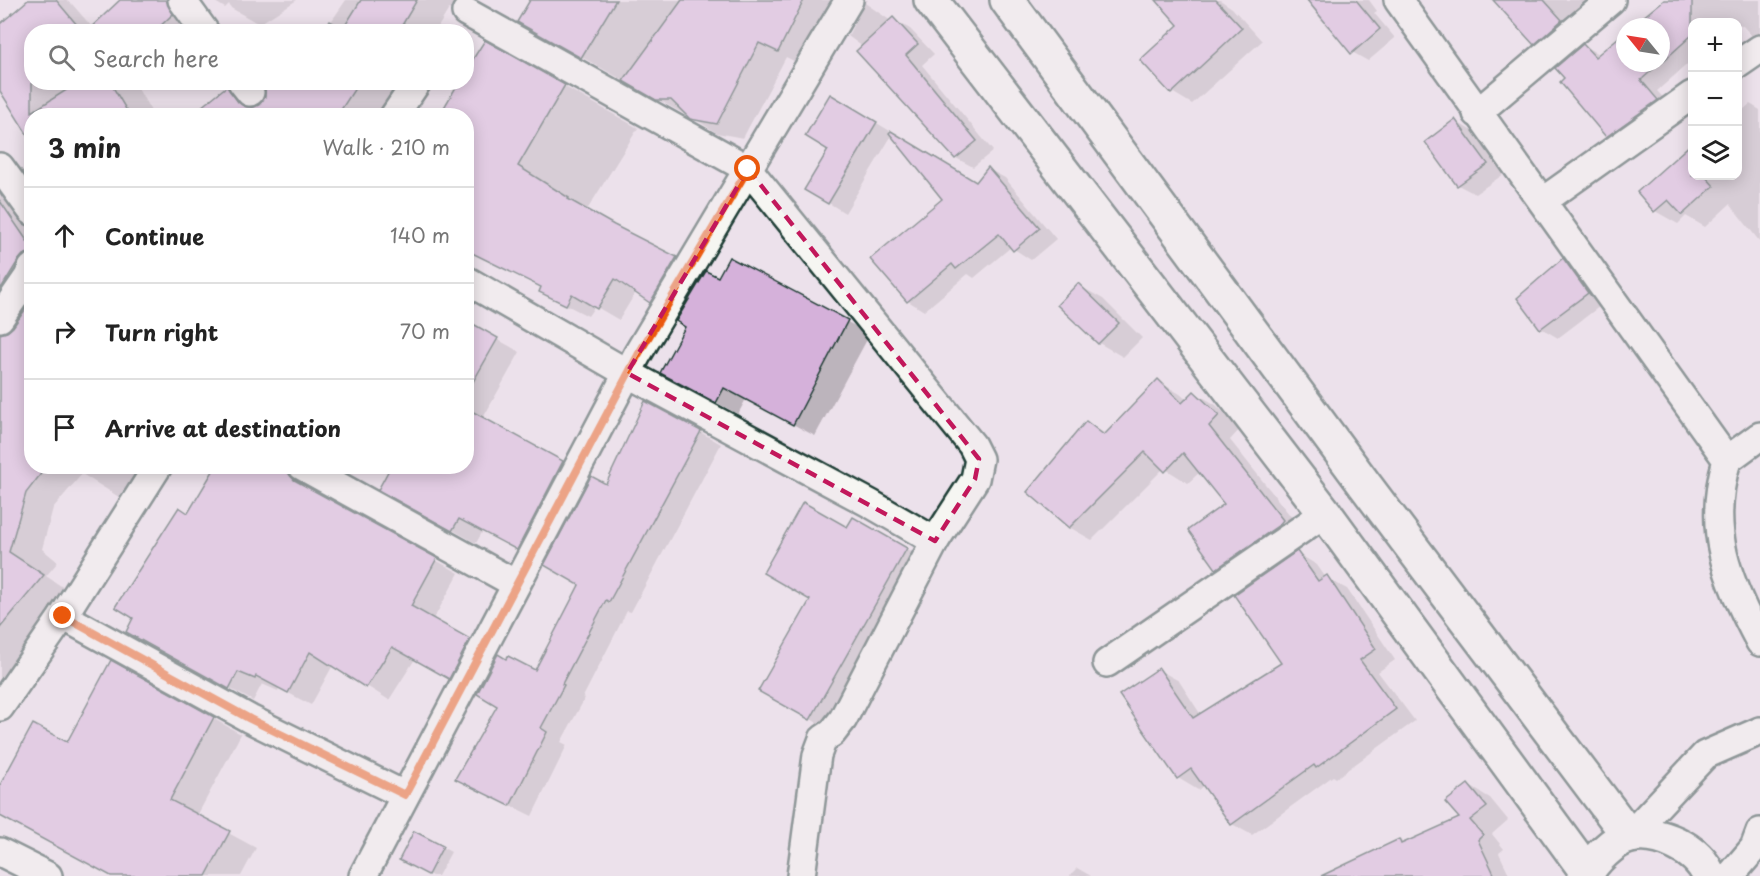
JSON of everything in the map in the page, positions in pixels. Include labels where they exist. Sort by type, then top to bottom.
[{"type":"main road","points":[[931,0],[1325,513],[1586,874],[1603,852],[1629,836],[1670,840],[1691,852],[1707,870],[1709,876]]},
{"type":"main road","points":[[1007,0],[1358,476],[1629,836]]},
{"type":"street","points":[[182,0],[199,24]]},
{"type":"street","points":[[363,876],[627,373],[849,0]]},
{"type":"street","points":[[1398,0],[1727,460]]},
{"type":"street","points":[[1477,113],[1611,0]]},
{"type":"street","points":[[465,14],[748,169],[972,445],[979,459],[975,479],[935,542],[843,719],[832,734],[823,739],[817,755],[801,876]]},
{"type":"street","points":[[1742,61],[1760,49]]},
{"type":"street","points":[[399,108],[412,90]]},
{"type":"street","points":[[1536,191],[1688,97]]},
{"type":"street","points":[[0,166],[24,200]]},
{"type":"street","points":[[0,318],[24,283]]},
{"type":"street","points":[[474,285],[627,373],[871,504],[935,542]]},
{"type":"street","points":[[1760,436],[1727,460],[1721,481],[1718,517],[1722,551],[1738,601],[1760,642]]},
{"type":"street","points":[[0,706],[63,616],[153,474]]},
{"type":"street","points":[[317,474],[516,584]]},
{"type":"street","points":[[1107,663],[1325,513]]},
{"type":"street","points":[[63,616],[250,719],[405,795]]},
{"type":"street","points":[[1629,836],[1705,755],[1760,731]]},
{"type":"street","points":[[1730,876],[1754,848],[1760,831]]},
{"type":"street","points":[[0,852],[48,876]]},
{"type":"highlighted area","points":[[748,169],[979,459],[975,479],[935,541],[627,373]]},
{"type":"building","points":[[28,0],[56,0],[76,24],[24,24],[24,90],[32,90],[32,108],[24,108],[24,129],[0,91],[0,24]]},
{"type":"building","points":[[120,0],[166,0],[173,14],[162,24],[94,24]]},
{"type":"building","points":[[361,0],[417,0],[403,24],[346,24]]},
{"type":"building","points":[[530,0],[616,0],[581,58],[517,22]]},
{"type":"building","points":[[682,0],[804,0],[778,52],[759,43],[717,124],[690,119],[671,100],[656,100],[623,81]]},
{"type":"building","points":[[1156,0],[1216,0],[1242,28],[1171,94],[1140,60],[1178,25]]},
{"type":"building","points":[[1307,0],[1356,0],[1380,29],[1351,54]]},
{"type":"building","points":[[1493,0],[1544,0],[1562,20],[1534,45]]},
{"type":"building","points":[[1664,0],[1692,0],[1692,18],[1688,18],[1688,39],[1670,55],[1670,18],[1642,18]]},
{"type":"building","points":[[893,17],[918,44],[906,55],[977,141],[955,159],[856,51]]},
{"type":"building","points":[[485,40],[565,85],[518,166],[568,199],[677,257],[650,303],[615,279],[597,309],[572,294],[566,305],[539,292],[541,287],[474,254],[474,108],[444,108],[454,90],[474,90],[474,57]]},
{"type":"building","points":[[1616,40],[1616,72],[1650,72],[1641,80],[1658,100],[1606,137],[1560,82],[1564,78],[1555,68],[1583,44],[1595,57]]},
{"type":"building","points":[[66,90],[115,90],[125,108],[38,108]]},
{"type":"building","points":[[222,90],[230,90],[238,102],[252,108],[200,108]]},
{"type":"building","points":[[265,90],[354,90],[342,108],[252,108],[259,105],[265,97]]},
{"type":"building","points":[[830,94],[877,122],[828,204],[804,190],[828,150],[805,136]]},
{"type":"building","points":[[1455,119],[1488,164],[1457,186],[1425,142]]},
{"type":"building","points":[[891,131],[976,182],[988,167],[1040,228],[1013,251],[999,234],[956,269],[952,264],[907,302],[870,259],[942,199],[889,133]]},
{"type":"building","points":[[1688,147],[1688,180],[1709,180],[1714,186],[1682,215],[1668,200],[1654,212],[1637,192]]},
{"type":"building","points":[[0,201],[24,236],[24,255],[0,290]]},
{"type":"building","points":[[729,257],[848,320],[793,425],[724,388],[716,403],[660,373],[685,327],[676,321],[706,271],[718,277]]},
{"type":"building","points":[[1563,258],[1588,293],[1540,329],[1517,298]]},
{"type":"building","points":[[1078,283],[1119,323],[1098,344],[1057,305]]},
{"type":"building","points":[[24,311],[24,474],[41,474],[26,493],[9,552],[44,575],[0,628],[0,334],[13,327]]},
{"type":"building","points":[[474,324],[498,338],[474,380]]},
{"type":"building","points":[[1158,379],[1182,403],[1194,391],[1219,415],[1209,426],[1283,520],[1216,569],[1188,530],[1224,504],[1183,453],[1165,472],[1145,452],[1069,528],[1027,492],[1086,421],[1104,435]]},
{"type":"building","points":[[645,401],[701,431],[609,602],[606,600],[562,684],[564,685],[541,728],[547,732],[510,806],[455,779],[497,706],[477,694],[498,654],[506,659],[508,656],[535,670],[579,585],[544,565],[591,476],[606,484]]},
{"type":"building","points":[[474,412],[563,461],[517,550],[459,519],[452,531],[378,490],[387,474],[474,474]]},
{"type":"building","points":[[211,474],[290,474],[294,480],[437,558],[411,606],[470,639],[449,679],[392,647],[366,688],[310,652],[288,693],[256,676],[255,679],[238,672],[229,689],[126,632],[133,618],[115,607],[179,507],[188,513]]},
{"type":"building","points":[[803,502],[847,527],[853,517],[907,548],[810,720],[758,691],[810,600],[763,573]]},
{"type":"building","points":[[1297,551],[1318,581],[1327,575],[1376,649],[1360,660],[1396,709],[1316,768],[1314,765],[1231,825],[1191,769],[1177,779],[1119,695],[1159,668],[1193,718],[1281,663],[1234,595]]},
{"type":"building","points":[[111,660],[214,717],[170,800],[230,831],[206,876],[111,876],[0,816],[0,785],[33,724],[67,742]]},
{"type":"building","points":[[1468,784],[1487,807],[1470,820],[1483,835],[1478,840],[1495,876],[1321,876],[1399,839],[1401,844],[1459,818],[1445,802]]},
{"type":"building","points":[[414,831],[443,846],[428,875],[399,860]]},
{"type":"route","points":[[63,616],[250,719],[405,795],[638,355],[748,169]]}]
